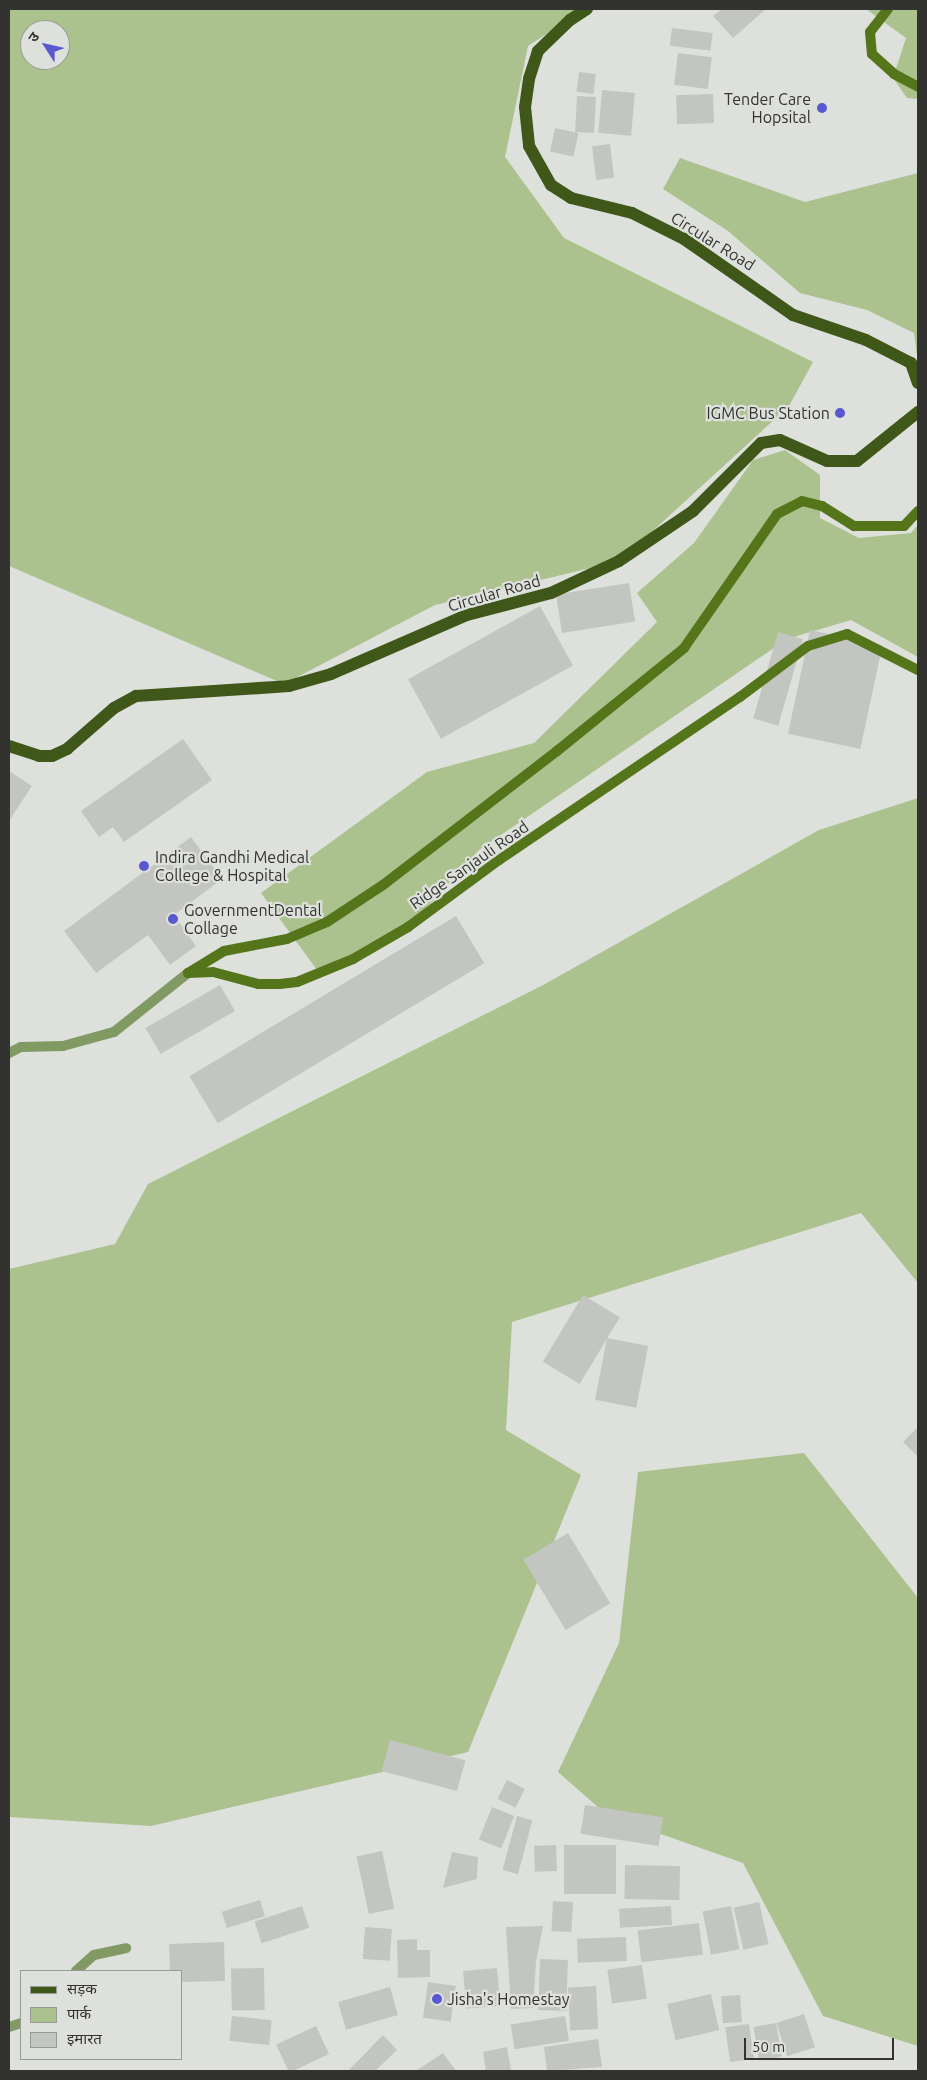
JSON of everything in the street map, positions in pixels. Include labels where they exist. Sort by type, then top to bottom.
[{"type":"main road","name":"Circular Road","points":[[587,9],[570,20],[538,50],[529,79],[525,107],[529,146],[551,185],[571,198],[632,212],[684,239],[793,315],[866,340],[911,363],[918,384]]},
{"type":"main road","name":"Circular Road","points":[[9,746],[39,756],[52,756],[67,749],[114,708],[136,696],[289,686],[330,674],[467,615],[551,593],[619,560],[693,511],[762,442],[780,440],[827,461],[856,461],[918,412]]},
{"type":"street","points":[[888,9],[870,32],[872,54],[894,74],[918,87]]},
{"type":"street","points":[[9,1053],[21,1047],[62,1046],[114,1032],[188,973],[224,951],[287,939],[327,922],[383,885],[557,751],[684,648],[777,514],[802,501],[822,506],[854,526],[904,526],[918,511]]},
{"type":"street","name":"Ridge Sanjauli Road","points":[[188,973],[213,972],[258,984],[280,984],[297,982],[353,959],[408,927],[500,860],[740,697],[808,646],[847,634],[918,670]]},
{"type":"street","points":[[77,1970],[94,1954],[126,1948]]},
{"type":"green space","points":[[9,9],[585,9],[528,46],[505,157],[564,238],[813,362],[789,406],[620,561],[435,605],[284,684],[9,566]]},
{"type":"green space","points":[[866,9],[918,9],[918,99],[907,98],[893,78],[906,38]]},
{"type":"green space","points":[[680,158],[805,202],[918,173],[918,362],[914,333],[867,310],[800,293],[728,231],[663,189]]},
{"type":"green space","points":[[785,450],[820,475],[820,518],[859,538],[911,533],[918,525],[918,657],[851,620],[787,639],[479,850],[403,934],[317,970],[261,893],[427,772],[534,743],[657,622],[637,593],[694,543],[753,460]]},
{"type":"green space","points":[[918,798],[918,1283],[861,1213],[512,1322],[506,1430],[581,1475],[468,1752],[151,1826],[9,1817],[9,1269],[115,1244],[148,1184],[545,984],[819,830]]},
{"type":"green space","points":[[804,1453],[918,1598],[918,2046],[823,2016],[743,1863],[607,1815],[558,1772],[619,1643],[638,1472]]},
{"type":"building","points":[[722,9],[766,9],[733,38],[713,16]]},
{"type":"building","points":[[672,28],[713,33],[711,51],[670,46]]},
{"type":"building","points":[[678,53],[712,57],[708,89],[674,85]]},
{"type":"building","points":[[579,72],[596,74],[593,94],[577,92]]},
{"type":"building","points":[[602,90],[635,93],[631,136],[598,133]]},
{"type":"building","points":[[713,94],[714,123],[677,124],[676,95]]},
{"type":"building","points":[[577,96],[596,97],[594,133],[575,132]]},
{"type":"building","points":[[555,128],[578,133],[573,156],[550,151]]},
{"type":"building","points":[[610,144],[614,178],[596,180],[592,146]]},
{"type":"building","points":[[629,583],[635,622],[562,633],[556,595]]},
{"type":"building","points":[[540,606],[573,665],[441,739],[408,679]]},
{"type":"building","points":[[810,630],[882,645],[860,749],[788,734]]},
{"type":"building","points":[[778,632],[803,639],[778,726],[753,719]]},
{"type":"building","points":[[183,739],[212,780],[124,842],[113,827],[99,837],[81,811]]},
{"type":"building","points":[[9,771],[32,786],[9,821]]},
{"type":"building","points":[[191,837],[222,879],[174,915],[196,946],[170,965],[148,935],[96,973],[64,931]]},
{"type":"building","points":[[456,916],[484,963],[218,1123],[189,1076]]},
{"type":"building","points":[[220,985],[235,1011],[161,1054],[146,1028]]},
{"type":"building","points":[[583,1295],[620,1317],[580,1384],[543,1362]]},
{"type":"building","points":[[607,1338],[648,1346],[636,1408],[595,1400]]},
{"type":"building","points":[[918,1427],[918,1457],[903,1442]]},
{"type":"building","points":[[568,1533],[610,1603],[566,1630],[523,1560]]},
{"type":"building","points":[[390,1740],[465,1760],[457,1791],[382,1771]]},
{"type":"building","points":[[507,1780],[525,1789],[515,1808],[497,1799]]},
{"type":"building","points":[[585,1805],[663,1817],[658,1846],[580,1834]]},
{"type":"building","points":[[492,1807],[514,1816],[501,1848],[479,1839]]},
{"type":"building","points":[[517,1816],[532,1820],[518,1874],[503,1870]]},
{"type":"building","points":[[556,1845],[557,1871],[535,1872],[534,1846]]},
{"type":"building","points":[[564,1845],[616,1845],[616,1894],[564,1894]]},
{"type":"building","points":[[382,1851],[394,1909],[369,1914],[357,1856]]},
{"type":"building","points":[[452,1852],[478,1857],[477,1879],[443,1888]]},
{"type":"building","points":[[625,1865],[680,1866],[679,1900],[624,1899]]},
{"type":"building","points":[[260,1900],[265,1916],[227,1928],[222,1912]]},
{"type":"building","points":[[553,1901],[573,1902],[571,1932],[551,1931]]},
{"type":"building","points":[[759,1902],[769,1944],[743,1950],[734,1908]]},
{"type":"building","points":[[302,1906],[309,1928],[262,1943],[254,1921]]},
{"type":"building","points":[[671,1906],[672,1925],[620,1928],[619,1909]]},
{"type":"building","points":[[731,1906],[739,1949],[711,1955],[703,1912]]},
{"type":"building","points":[[699,1923],[703,1955],[641,1962],[637,1931]]},
{"type":"building","points":[[543,1926],[536,1962],[533,2008],[511,2009],[506,1927]]},
{"type":"building","points":[[365,1927],[392,1929],[390,1961],[363,1959]]},
{"type":"building","points":[[626,1937],[627,1961],[578,1963],[577,1939]]},
{"type":"building","points":[[417,1939],[417,1950],[430,1950],[430,1977],[398,1978],[397,1940]]},
{"type":"building","points":[[224,1942],[225,1981],[182,1982],[182,1970],[170,1970],[169,1944]]},
{"type":"building","points":[[540,1959],[568,1960],[566,2011],[538,2010]]},
{"type":"building","points":[[642,1965],[647,1999],[612,2004],[607,1970]]},
{"type":"building","points":[[264,1968],[265,2010],[232,2011],[231,1969]]},
{"type":"building","points":[[497,1968],[500,2006],[466,2009],[463,1971]]},
{"type":"building","points":[[428,1982],[456,1986],[451,2022],[423,2018]]},
{"type":"building","points":[[596,1986],[598,2029],[570,2030],[568,1987]]},
{"type":"building","points":[[390,1987],[398,2015],[346,2030],[338,2002]]},
{"type":"building","points":[[711,1994],[719,2030],[675,2040],[667,2004]]},
{"type":"building","points":[[740,1995],[742,2022],[723,2023],[721,1996]]},
{"type":"building","points":[[804,2014],[815,2047],[787,2056],[776,2023]]},
{"type":"building","points":[[232,2016],[272,2020],[269,2045],[229,2041]]},
{"type":"building","points":[[565,2016],[569,2041],[515,2049],[511,2025]]},
{"type":"building","points":[[776,2023],[782,2056],[759,2060],[753,2027]]},
{"type":"building","points":[[749,2024],[754,2059],[730,2062],[725,2027]]},
{"type":"building","points":[[316,2026],[329,2054],[293,2071],[288,2071],[276,2045]]},
{"type":"building","points":[[383,2035],[397,2050],[375,2071],[348,2071]]},
{"type":"building","points":[[598,2039],[602,2067],[547,2071],[544,2047]]},
{"type":"building","points":[[507,2047],[511,2070],[486,2071],[483,2052]]},
{"type":"building","points":[[443,2053],[456,2071],[416,2071]]},
{"type":"place","name":"Tender Care Hopsital","points":[[822,108]]},
{"type":"place","name":"IGMC Bus Station","points":[[840,413]]},
{"type":"place","name":"Indira Gandhi Medical College & Hospital","points":[[144,866]]},
{"type":"place","name":"GovernmentDental Collage","points":[[173,919]]},
{"type":"place","name":"Jisha's Homestay","points":[[437,1999]]}]
